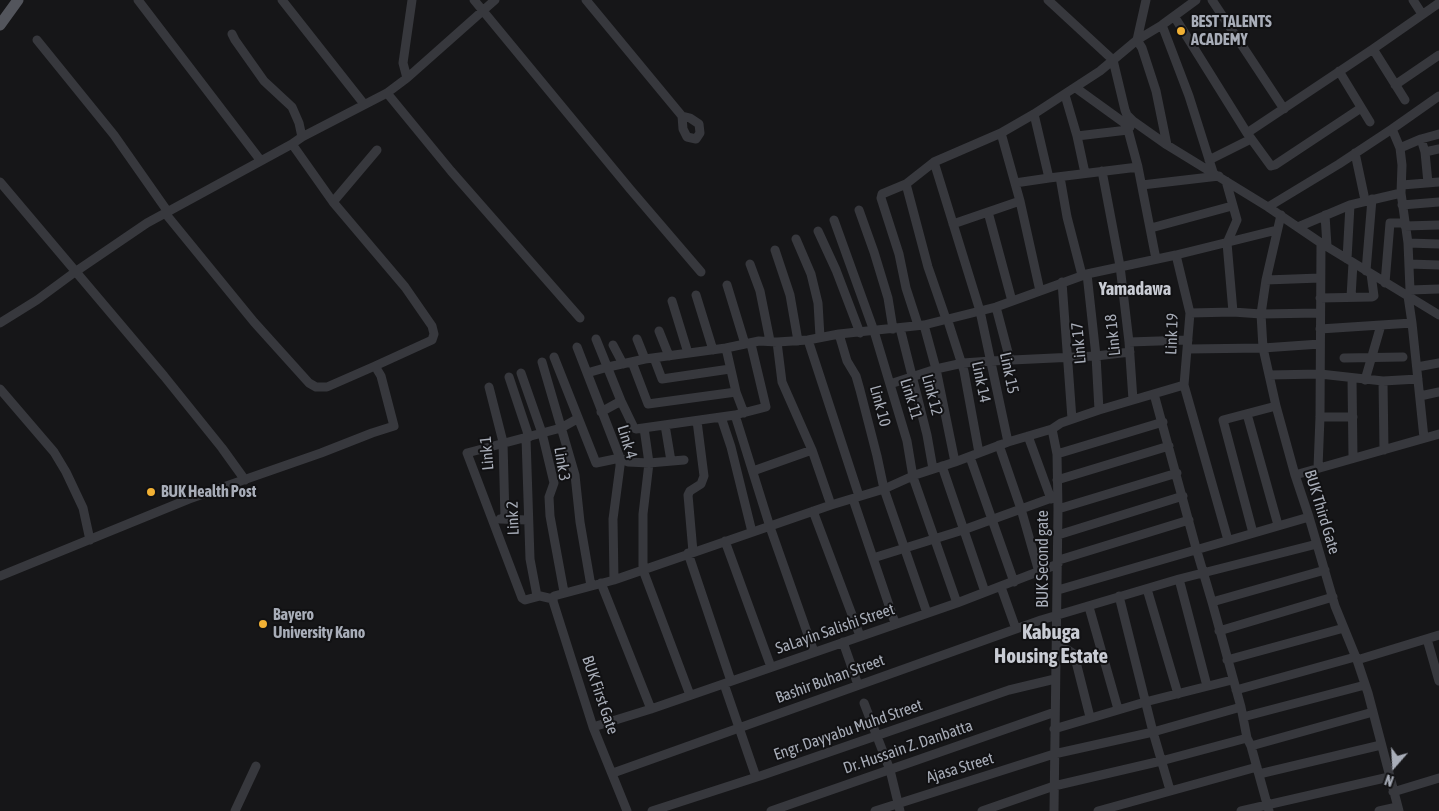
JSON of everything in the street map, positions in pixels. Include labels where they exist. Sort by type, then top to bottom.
[{"type":"main road","points":[[0,12],[9,0]]},
{"type":"main road","points":[[0,25],[18,0]]},
{"type":"street","points":[[138,0],[261,161]]},
{"type":"street","points":[[282,0],[364,104]]},
{"type":"street","points":[[407,78],[403,63],[412,0]]},
{"type":"street","points":[[474,0],[701,272]]},
{"type":"street","points":[[0,323],[38,300],[116,243],[166,213],[302,137],[387,93],[407,78],[494,0]]},
{"type":"street","points":[[586,0],[682,116]]},
{"type":"street","points":[[1048,0],[1113,60],[1130,126],[1156,259]]},
{"type":"street","points":[[1146,0],[1137,40],[1142,48],[1156,91],[1168,145]]},
{"type":"street","points":[[955,462],[936,369],[906,288],[899,254],[881,198],[882,194],[906,184],[934,162],[1001,133],[1065,95],[1100,71],[1137,40],[1162,25],[1196,0]]},
{"type":"street","points":[[1212,0],[1284,109]]},
{"type":"street","points":[[1413,0],[1422,14]]},
{"type":"street","points":[[1209,160],[1249,136],[1284,109],[1439,3]]},
{"type":"street","points":[[1174,16],[1249,136],[1273,166],[1361,108]]},
{"type":"street","points":[[1162,25],[1189,96],[1209,160],[1219,176],[1237,220],[1227,243],[1233,312]]},
{"type":"street","points":[[232,34],[234,40],[264,81],[292,107],[299,123],[302,137]]},
{"type":"street","points":[[37,40],[114,135],[166,213],[254,322],[310,383],[316,387],[327,387],[429,342],[433,338],[433,330],[405,287],[334,202],[292,144]]},
{"type":"street","points":[[1373,49],[1405,100]]},
{"type":"street","points":[[1394,85],[1439,55]]},
{"type":"street","points":[[1339,71],[1370,122]]},
{"type":"street","points":[[1076,88],[1130,126],[1168,145],[1219,176],[1385,283],[1409,293],[1439,315]]},
{"type":"street","points":[[387,93],[451,171],[580,318]]},
{"type":"street","points":[[1065,95],[1085,173]]},
{"type":"street","points":[[1268,207],[1355,154],[1439,96]]},
{"type":"street","points":[[1034,114],[1049,178]]},
{"type":"street","points":[[1077,136],[1130,126]]},
{"type":"street","points":[[1392,129],[1400,148],[1402,165],[1401,189],[1408,243],[1409,293],[1424,438]]},
{"type":"street","points":[[1001,133],[1020,201],[1040,291]]},
{"type":"street","points":[[1400,148],[1421,138],[1439,134]]},
{"type":"street","points":[[1421,138],[1425,152],[1428,183]]},
{"type":"street","points":[[334,202],[376,150]]},
{"type":"street","points":[[1425,152],[1439,150]]},
{"type":"street","points":[[1320,298],[1374,296],[1369,273],[1368,200],[1355,154]]},
{"type":"street","name":"Link 15","points":[[934,162],[980,311],[991,360],[1003,443],[1039,572]]},
{"type":"street","points":[[1015,183],[1138,167]]},
{"type":"street","name":"Link 18","points":[[1102,171],[1120,266],[1134,400]]},
{"type":"street","points":[[1142,185],[1219,176]]},
{"type":"street","name":"Link 17","points":[[1060,177],[1067,217],[1085,275],[1096,356],[1099,410]]},
{"type":"street","points":[[0,182],[164,376],[246,480]]},
{"type":"street","points":[[1298,227],[1350,205],[1401,189],[1439,182]]},
{"type":"street","name":"Link 14","points":[[906,184],[928,267],[963,364],[979,453]]},
{"type":"street","points":[[953,224],[1020,201]]},
{"type":"street","points":[[1402,205],[1439,202]]},
{"type":"street","points":[[1350,205],[1351,297]]},
{"type":"street","points":[[1151,228],[1232,206]]},
{"type":"street","name":"Link 12","points":[[859,210],[888,298],[937,468],[963,530],[985,592]]},
{"type":"street","points":[[988,212],[1012,301]]},
{"type":"street","name":"BUK Third Gate","points":[[1281,215],[1266,280],[1261,314],[1263,348],[1294,475],[1333,597],[1365,685],[1398,809]]},
{"type":"street","points":[[1318,468],[1320,278],[1325,215]]},
{"type":"street","name":"Link 11","points":[[834,220],[874,331],[908,441],[913,477],[957,603]]},
{"type":"street","points":[[1385,283],[1390,223],[1439,225]]},
{"type":"street","points":[[587,373],[649,358],[726,348],[759,341],[803,340],[921,325],[996,307],[1085,275],[1277,230]]},
{"type":"street","points":[[818,231],[836,270],[860,333]]},
{"type":"street","points":[[796,239],[811,274],[818,303],[820,337]]},
{"type":"street","points":[[1408,243],[1439,244]]},
{"type":"street","points":[[775,250],[895,623]]},
{"type":"street","name":"Link 19","points":[[1176,254],[1190,313],[1184,385]]},
{"type":"street","points":[[750,264],[760,291],[782,382],[812,450],[832,505]]},
{"type":"street","points":[[1409,264],[1439,265]]},
{"type":"street","points":[[1266,280],[1320,278]]},
{"type":"street","points":[[1062,282],[1072,419]]},
{"type":"street","points":[[596,339],[634,428],[740,414],[767,406],[727,285]]},
{"type":"street","points":[[1409,293],[1439,290]]},
{"type":"street","points":[[696,295],[713,350]]},
{"type":"street","points":[[672,301],[688,353]]},
{"type":"street","points":[[996,307],[1010,360]]},
{"type":"street","points":[[1190,313],[1233,312],[1261,314],[1320,312]]},
{"type":"street","points":[[1320,330],[1412,323]]},
{"type":"street","points":[[1365,380],[1381,325]]},
{"type":"street","points":[[659,331],[669,356]]},
{"type":"street","name":"Link 10","points":[[839,334],[847,361],[856,376],[878,456],[884,489],[927,613]]},
{"type":"street","points":[[637,339],[662,379],[730,369]]},
{"type":"street","points":[[1129,342],[1263,348],[1320,344]]},
{"type":"street","points":[[613,345],[628,363],[648,404],[736,392]]},
{"type":"street","name":"Link 4","points":[[576,347],[620,458],[613,519],[614,580]]},
{"type":"street","points":[[726,348],[753,471],[770,527],[814,652]]},
{"type":"street","points":[[890,384],[936,369],[991,360],[1096,356],[1130,352]]},
{"type":"street","points":[[554,357],[596,463],[620,458],[628,462],[649,463],[684,460]]},
{"type":"street","points":[[1344,358],[1403,357]]},
{"type":"street","points":[[542,362],[574,475],[591,586]]},
{"type":"street","points":[[1417,368],[1439,364]]},
{"type":"street","points":[[0,576],[189,499],[394,426],[381,376],[375,366]]},
{"type":"street","name":"Link 3","points":[[521,373],[542,433],[554,483],[549,497],[550,516],[564,592]]},
{"type":"street","points":[[1269,375],[1320,374],[1383,381],[1418,379]]},
{"type":"street","name":"Link 2","points":[[509,377],[527,438],[527,520],[530,559],[537,596]]},
{"type":"street","points":[[1352,378],[1353,458]]},
{"type":"street","points":[[1383,381],[1384,450]]},
{"type":"street","points":[[578,419],[561,428],[467,453],[522,598],[525,600],[537,596],[553,599],[554,596],[564,592],[614,580],[691,552],[884,489],[1003,443],[1052,428],[1072,419],[1184,385],[1228,540]]},
{"type":"street","name":"Link 1","points":[[489,387],[503,442],[504,519]]},
{"type":"street","points":[[0,389],[54,452],[66,472],[82,508],[90,540]]},
{"type":"street","points":[[1420,396],[1439,392]]},
{"type":"street","points":[[1154,394],[1268,808]]},
{"type":"street","points":[[601,412],[622,401]]},
{"type":"street","points":[[1253,533],[1223,422],[1226,419],[1276,406]]},
{"type":"street","points":[[740,414],[770,527]]},
{"type":"street","points":[[1247,414],[1278,526]]},
{"type":"street","points":[[721,417],[731,447],[752,532]]},
{"type":"street","points":[[1320,417],[1353,417]]},
{"type":"street","points":[[697,420],[704,476],[701,484],[690,490],[688,494],[691,552],[728,682],[738,728],[756,777]]},
{"type":"street","points":[[1057,454],[1163,422]]},
{"type":"street","points":[[665,425],[671,461]]},
{"type":"street","points":[[644,428],[649,463],[643,514],[643,570],[690,695]]},
{"type":"street","name":"BUK Second gate","points":[[1052,428],[1057,454],[1057,480],[1054,498],[1058,509],[1054,811]]},
{"type":"street","points":[[1294,475],[1439,434]]},
{"type":"street","points":[[873,558],[963,530],[1054,498],[1028,436]]},
{"type":"street","points":[[1057,480],[1169,446]]},
{"type":"street","points":[[753,471],[812,450]]},
{"type":"street","points":[[970,457],[1014,582]]},
{"type":"street","points":[[1058,509],[1177,473]]},
{"type":"street","points":[[1058,535],[1183,496]]},
{"type":"street","points":[[814,511],[860,636]]},
{"type":"street","points":[[1058,590],[1196,548],[1309,517]]},
{"type":"street","points":[[491,518],[527,520]]},
{"type":"street","name":"SaLayin Salishi Street","points":[[593,727],[651,709],[957,603],[1039,572],[1058,562],[1189,520]]},
{"type":"street","points":[[725,541],[771,667]]},
{"type":"street","name":"Bashir Buhan Street","points":[[613,773],[1016,629],[1119,596],[1317,544]]},
{"type":"street","points":[[1212,602],[1325,570]]},
{"type":"street","points":[[1179,580],[1207,686]]},
{"type":"street","points":[[601,583],[651,709]]},
{"type":"street","points":[[1001,587],[1016,629]]},
{"type":"street","points":[[1147,589],[1178,694]]},
{"type":"street","points":[[1119,596],[1153,732],[1170,790]]},
{"type":"street","points":[[1219,631],[1333,597]]},
{"type":"street","name":"BUK First Gate","points":[[553,599],[593,727],[628,811]]},
{"type":"street","points":[[1089,607],[1118,709]]},
{"type":"street","points":[[1228,660],[1344,628]]},
{"type":"street","points":[[1236,690],[1439,635]]},
{"type":"street","points":[[1427,639],[1439,681]]},
{"type":"street","points":[[843,642],[858,685]]},
{"type":"street","points":[[1057,647],[1074,654],[1090,717]]},
{"type":"street","name":"Engr. Dayyabu Muhd Street","points":[[652,811],[1010,690],[1055,679]]},
{"type":"street","points":[[1054,729],[1118,709],[1232,680]]},
{"type":"street","points":[[1243,717],[1365,685]]},
{"type":"street","points":[[864,703],[890,770],[899,807]]},
{"type":"street","name":"Ajasa Street","points":[[875,811],[899,807],[1054,754],[1153,732],[1241,707]]},
{"type":"street","name":"Dr. Hussain Z. Danbatta","points":[[772,811],[1055,712]]},
{"type":"street","points":[[982,811],[1054,786],[1373,712]]},
{"type":"street","points":[[1098,811],[1170,790],[1381,745]]},
{"type":"street","points":[[235,811],[256,766]]},
{"type":"street","points":[[1241,811],[1268,808],[1389,777]]},
{"type":"street","points":[[1393,792],[1439,778]]},
{"type":"street","points":[[1379,811],[1398,809]]},
{"type":"place","name":"BEST TALENTS ACADEMY","points":[[1181,31]]},
{"type":"place","name":"BUK Health Post","points":[[151,492]]},
{"type":"place","name":"Bayero University Kano","points":[[263,624]]},
{"type":"district","name":"Yamadawa","points":[[1135,289]]},
{"type":"district","name":"Kabuga Housing Estate","points":[[1051,644]]}]
